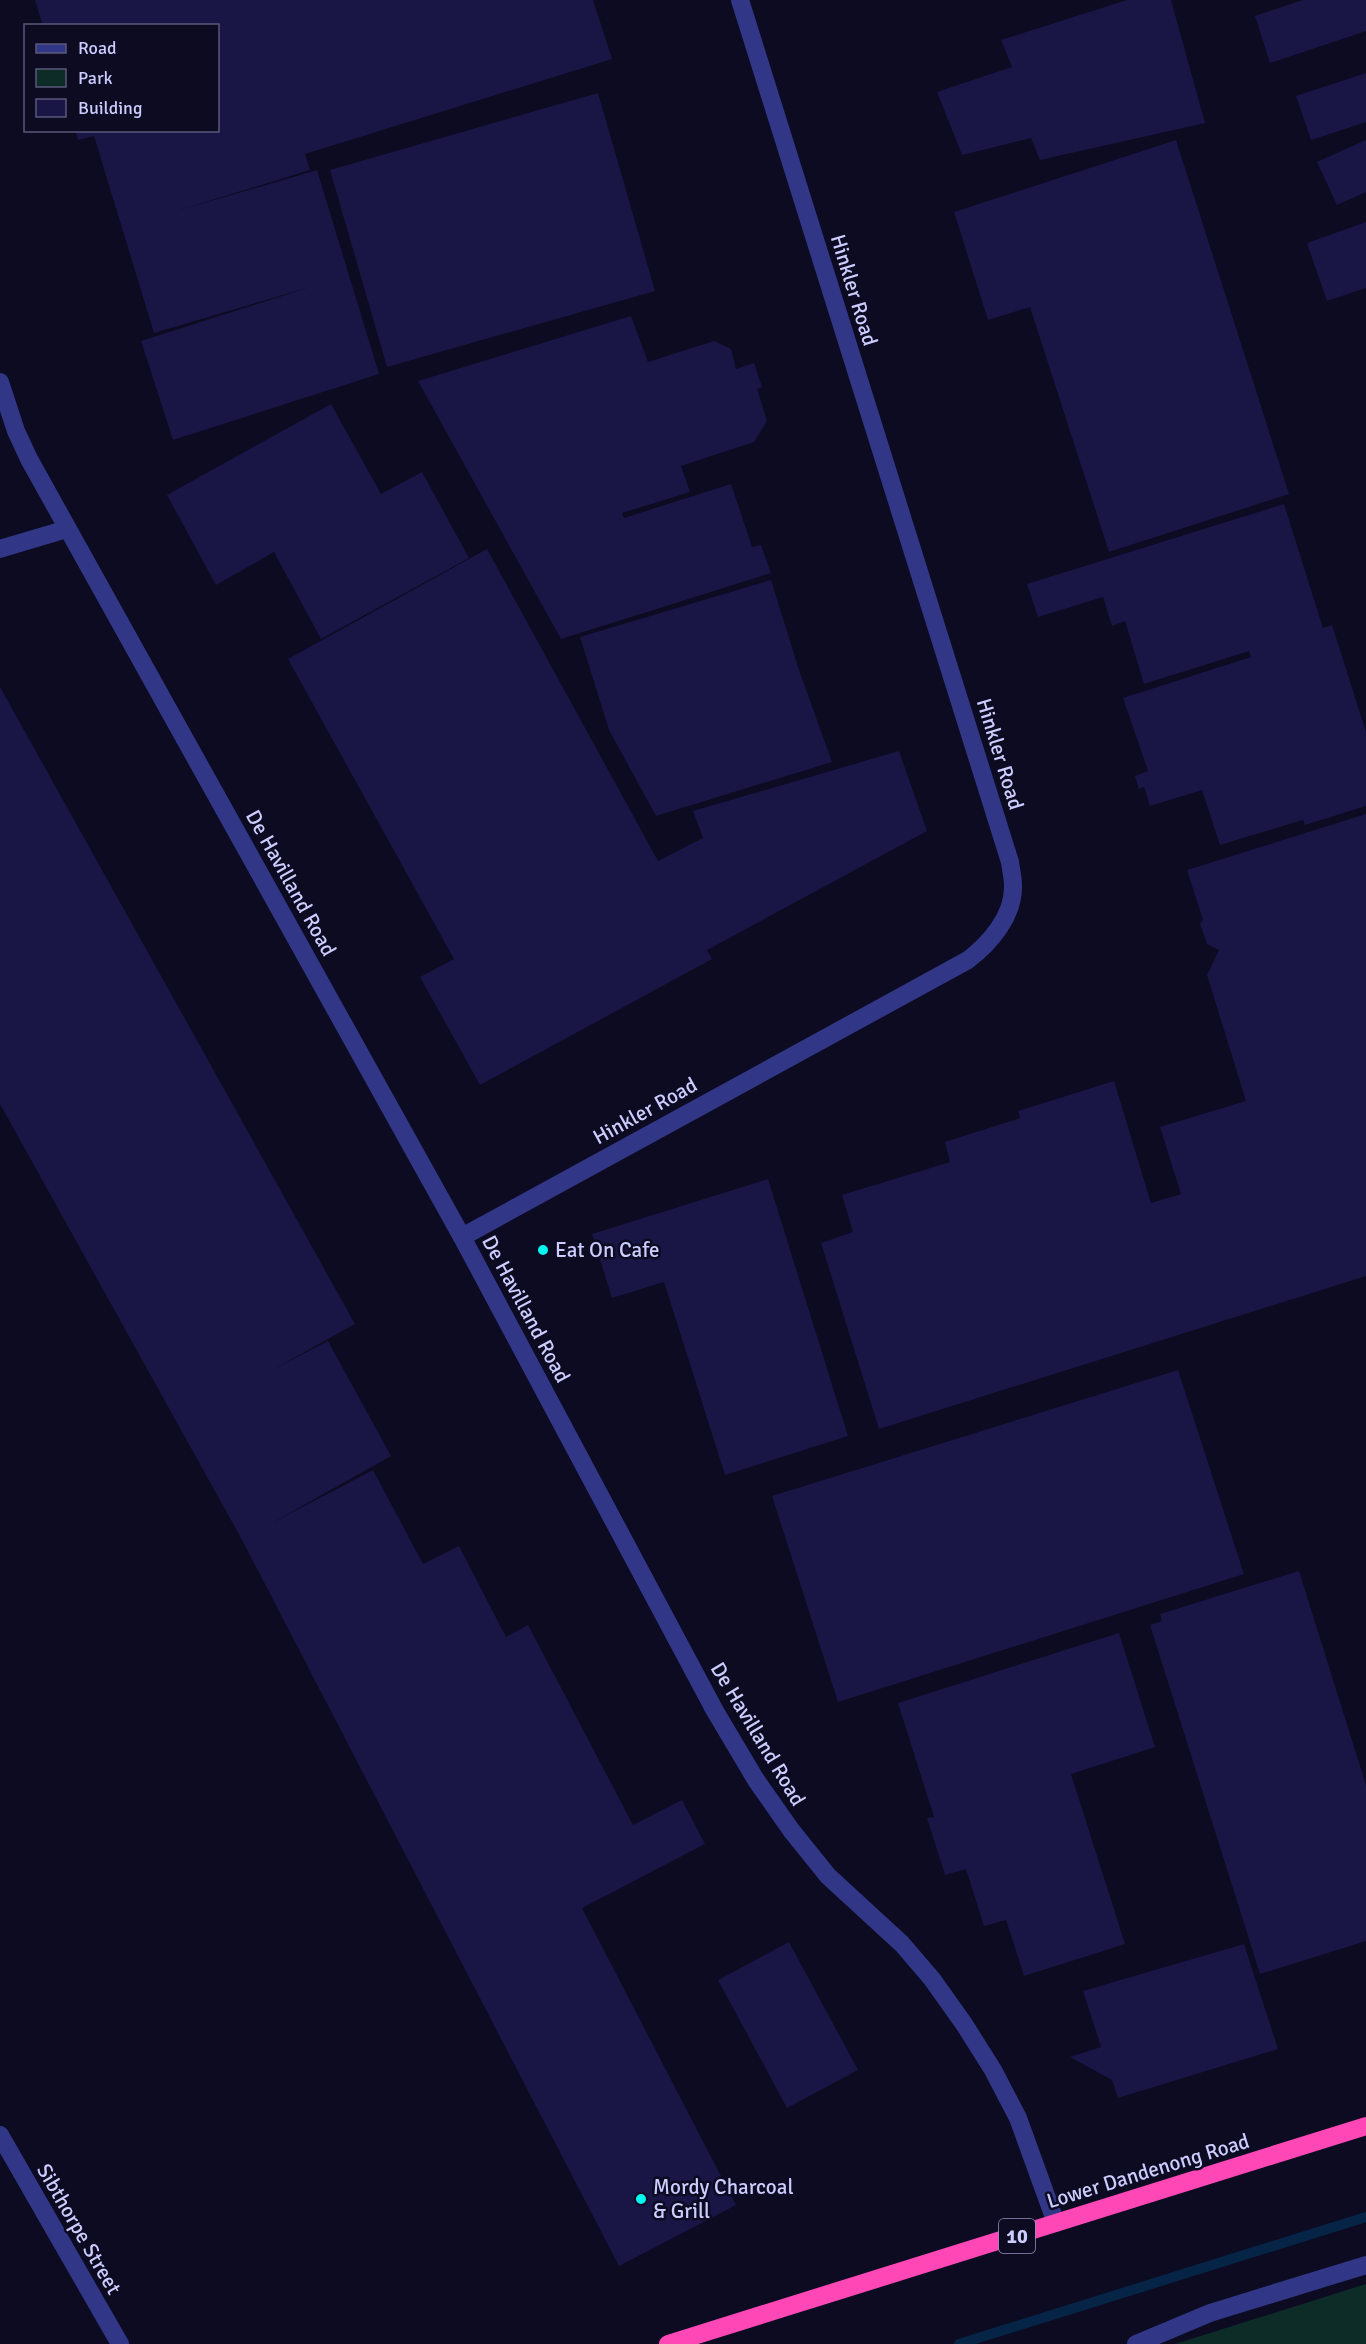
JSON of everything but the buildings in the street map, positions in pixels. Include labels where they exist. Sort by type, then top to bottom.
[{"type":"highway","name":"Lower Dandenong Road","points":[[668,2344],[1366,2126]]},
{"type":"street","name":"Hinkler Road","points":[[462,1237],[968,960],[983,948],[997,930],[1012,902],[1014,886],[1010,862],[740,0]]},
{"type":"street","name":"De Havilland Road","points":[[0,382],[16,431],[29,459],[462,1237],[715,1711],[756,1780],[791,1830],[828,1876],[902,1944],[932,1979],[964,2024],[993,2070],[1018,2118],[1056,2223]]},
{"type":"street","points":[[0,549],[67,529]]},
{"type":"street","name":"Sibthorpe Street","points":[[0,2135],[120,2344]]},
{"type":"street","points":[[1136,2344],[1210,2313],[1366,2265]]},
{"type":"green space","points":[[1366,2284],[1366,2344],[1175,2344]]},
{"type":"waterway","points":[[959,2344],[1366,2217]]},
{"type":"place","name":"Eat On Cafe","points":[[543,1250]]},
{"type":"place","name":"Mordy Charcoal & Grill","points":[[641,2199]]}]
